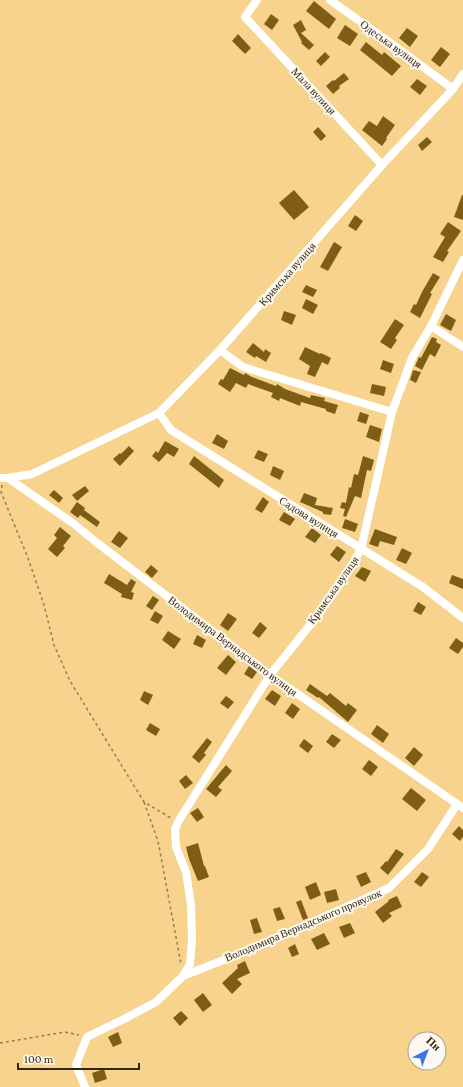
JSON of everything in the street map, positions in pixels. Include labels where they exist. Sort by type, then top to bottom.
[{"type":"street","name":"Мала вулиця","points":[[257,0],[245,18],[382,164]]},
{"type":"street","name":"Одеська вулиця","points":[[330,0],[452,89]]},
{"type":"street","name":"Кримська вулиця","points":[[4,478],[32,474],[159,413],[220,350],[382,164],[452,89],[463,74]]},
{"type":"street","name":"Кримська вулиця","points":[[177,826],[270,675],[318,615],[343,580],[361,549],[392,412],[412,358],[431,326],[463,260]]},
{"type":"street","points":[[431,326],[463,347]]},
{"type":"street","points":[[220,350],[243,367],[392,412]]},
{"type":"street","name":"Садова вулиця","points":[[159,413],[171,430],[422,587],[463,618]]},
{"type":"street","name":"Володимира Вернадського вулиця","points":[[4,478],[74,524],[270,675],[460,806]]},
{"type":"street","name":"Володимира Вернадського провулок","points":[[183,976],[259,946],[389,888],[428,849],[460,806]]},
{"type":"street","points":[[85,1087],[76,1065],[87,1037],[156,1002],[183,976],[190,964],[192,939],[191,905],[186,872],[176,847],[177,826]]},
{"type":"path","points":[[4,478],[1,492],[28,558],[44,605],[54,645],[70,681],[144,802],[158,841],[183,976]]},
{"type":"path","points":[[144,802],[177,826]]},
{"type":"path","points":[[0,1043],[65,1032],[87,1037]]},
{"type":"building","points":[[314,1],[336,19],[329,29],[306,11]]},
{"type":"building","points":[[271,14],[279,20],[272,30],[264,24]]},
{"type":"building","points":[[301,20],[306,30],[301,33],[314,45],[309,50],[301,43],[302,42],[293,25]]},
{"type":"building","points":[[345,25],[358,34],[350,46],[337,38]]},
{"type":"building","points":[[407,28],[418,36],[410,47],[399,38]]},
{"type":"building","points":[[238,34],[251,48],[245,54],[232,41]]},
{"type":"building","points":[[366,42],[382,55],[384,52],[401,66],[392,76],[360,50]]},
{"type":"building","points":[[441,47],[450,54],[440,67],[431,60]]},
{"type":"building","points":[[325,52],[330,57],[321,66],[316,61]]},
{"type":"building","points":[[344,73],[349,79],[339,86],[340,88],[333,94],[326,86]]},
{"type":"building","points":[[417,79],[427,86],[420,95],[410,87]]},
{"type":"building","points":[[383,116],[395,125],[382,146],[362,130],[369,121],[377,126]]},
{"type":"building","points":[[318,127],[326,136],[321,141],[313,132]]},
{"type":"building","points":[[427,137],[432,142],[422,151],[418,145]]},
{"type":"building","points":[[294,190],[309,207],[294,220],[279,203]]},
{"type":"building","points":[[463,195],[463,220],[454,217]]},
{"type":"building","points":[[355,215],[363,221],[356,231],[348,226]]},
{"type":"building","points":[[448,222],[461,231],[447,251],[449,252],[443,262],[433,257],[445,237],[440,234]]},
{"type":"building","points":[[334,242],[342,247],[328,271],[320,267]]},
{"type":"building","points":[[433,273],[440,277],[430,293],[432,294],[420,318],[410,312],[414,304],[416,305]]},
{"type":"building","points":[[306,285],[317,290],[313,297],[302,292]]},
{"type":"building","points":[[306,299],[318,305],[313,314],[302,308]]},
{"type":"building","points":[[284,311],[296,315],[292,325],[281,320]]},
{"type":"building","points":[[446,314],[456,320],[451,331],[440,325]]},
{"type":"building","points":[[395,319],[404,325],[395,338],[397,340],[391,349],[380,342]]},
{"type":"building","points":[[432,337],[437,339],[436,342],[441,345],[435,357],[430,354],[422,370],[415,366]]},
{"type":"building","points":[[253,343],[264,352],[265,349],[271,353],[266,362],[256,356],[255,358],[246,352]]},
{"type":"building","points":[[305,347],[331,358],[328,365],[322,362],[315,377],[307,374],[310,366],[299,359]]},
{"type":"building","points":[[383,360],[394,364],[391,373],[380,369]]},
{"type":"building","points":[[230,368],[244,375],[245,373],[276,386],[277,384],[285,389],[310,398],[311,395],[325,398],[324,401],[338,405],[335,414],[326,411],[326,409],[301,402],[300,406],[280,398],[279,401],[271,397],[273,393],[248,384],[246,388],[236,383],[230,392],[218,384],[221,379],[223,380]]},
{"type":"building","points":[[413,370],[421,372],[416,383],[410,380]]},
{"type":"building","points":[[372,384],[386,387],[384,396],[370,393]]},
{"type":"building","points":[[360,412],[369,415],[366,424],[357,421]]},
{"type":"building","points":[[370,425],[382,429],[379,442],[366,437]]},
{"type":"building","points":[[217,434],[228,441],[224,449],[212,443]]},
{"type":"building","points":[[165,441],[179,449],[174,457],[167,453],[159,462],[152,456],[156,451],[158,453]]},
{"type":"building","points":[[129,446],[134,451],[120,466],[113,459]]},
{"type":"building","points":[[258,450],[268,454],[264,462],[254,458]]},
{"type":"building","points":[[194,456],[224,480],[219,488],[189,464]]},
{"type":"building","points":[[363,456],[374,460],[371,471],[367,470],[361,498],[355,496],[346,517],[343,516],[345,509],[340,508],[342,502],[346,503],[349,487],[351,488],[354,474],[358,475]]},
{"type":"building","points":[[273,466],[284,471],[280,480],[270,475]]},
{"type":"building","points":[[85,486],[89,491],[77,501],[72,495]]},
{"type":"building","points":[[54,490],[63,498],[59,503],[49,495]]},
{"type":"building","points":[[304,493],[317,498],[315,505],[333,508],[331,515],[323,514],[323,512],[300,502]]},
{"type":"building","points":[[263,497],[269,502],[262,513],[255,509]]},
{"type":"building","points":[[77,502],[85,508],[84,510],[100,522],[97,527],[80,515],[78,518],[70,512]]},
{"type":"building","points":[[284,512],[295,519],[290,526],[279,520]]},
{"type":"building","points":[[345,519],[358,524],[355,532],[342,528]]},
{"type":"building","points":[[60,527],[71,536],[63,546],[65,548],[57,557],[48,549],[57,538],[54,535]]},
{"type":"building","points":[[312,528],[321,535],[315,543],[305,537]]},
{"type":"building","points":[[375,529],[397,537],[394,545],[380,541],[378,547],[369,544]]},
{"type":"building","points":[[119,531],[128,538],[120,548],[111,542]]},
{"type":"building","points":[[337,546],[346,552],[339,562],[330,555]]},
{"type":"building","points":[[402,548],[412,553],[406,564],[396,560]]},
{"type":"building","points":[[151,565],[158,571],[152,578],[145,572]]},
{"type":"building","points":[[362,567],[371,571],[365,582],[355,576]]},
{"type":"building","points":[[109,574],[127,585],[131,579],[136,582],[131,592],[134,593],[132,600],[121,597],[122,594],[104,583]]},
{"type":"building","points":[[452,575],[463,579],[463,589],[449,583]]},
{"type":"building","points":[[153,596],[159,600],[152,610],[146,606]]},
{"type":"building","points":[[418,602],[426,607],[421,615],[413,611]]},
{"type":"building","points":[[155,611],[163,616],[158,624],[150,620]]},
{"type":"building","points":[[228,613],[237,619],[228,631],[220,625]]},
{"type":"building","points":[[260,622],[267,628],[259,638],[252,633]]},
{"type":"building","points":[[168,631],[181,639],[174,649],[162,640]]},
{"type":"building","points":[[197,635],[206,640],[202,648],[193,644]]},
{"type":"building","points":[[456,638],[463,643],[463,647],[458,654],[449,648]]},
{"type":"building","points":[[228,655],[236,662],[226,675],[217,668]]},
{"type":"building","points":[[249,666],[257,672],[252,679],[244,674]]},
{"type":"building","points":[[310,684],[327,696],[330,693],[346,706],[348,703],[357,710],[348,722],[319,697],[318,698],[306,690]]},
{"type":"building","points":[[272,690],[281,696],[275,706],[265,699]]},
{"type":"building","points":[[144,691],[153,695],[148,705],[140,700]]},
{"type":"building","points":[[226,696],[234,702],[228,709],[220,703]]},
{"type":"building","points":[[292,703],[300,709],[293,719],[285,713]]},
{"type":"building","points":[[150,723],[160,729],[156,736],[146,730]]},
{"type":"building","points":[[377,725],[389,734],[383,743],[371,734]]},
{"type":"building","points":[[332,734],[341,740],[334,748],[326,742]]},
{"type":"building","points":[[207,738],[212,742],[204,753],[206,755],[199,763],[192,757]]},
{"type":"building","points":[[304,739],[313,746],[308,753],[299,746]]},
{"type":"building","points":[[414,747],[423,755],[414,766],[405,758]]},
{"type":"building","points":[[369,760],[378,767],[371,776],[362,769]]},
{"type":"building","points":[[226,765],[232,771],[218,787],[222,790],[216,797],[206,789]]},
{"type":"building","points":[[186,775],[193,783],[185,789],[179,781]]},
{"type":"building","points":[[411,788],[426,800],[417,811],[402,799]]},
{"type":"building","points":[[198,808],[204,817],[197,822],[190,813]]},
{"type":"building","points":[[459,826],[463,830],[463,837],[460,841],[452,834]]},
{"type":"building","points":[[198,843],[204,866],[209,877],[198,881],[186,847]]},
{"type":"building","points":[[396,849],[404,854],[388,875],[380,868],[386,861],[387,862]]},
{"type":"building","points":[[366,872],[371,882],[361,887],[356,876]]},
{"type":"building","points":[[422,872],[429,877],[421,887],[414,882]]},
{"type":"building","points":[[316,882],[321,895],[310,900],[305,887]]},
{"type":"building","points":[[336,889],[339,900],[327,903],[324,892]]},
{"type":"building","points":[[397,896],[402,907],[389,913],[392,916],[383,923],[375,912],[389,901],[388,900]]},
{"type":"building","points":[[301,900],[308,918],[303,920],[296,902]]},
{"type":"building","points":[[280,907],[285,919],[277,921],[273,909]]},
{"type":"building","points":[[257,918],[262,932],[254,934],[250,920]]},
{"type":"building","points":[[350,923],[355,933],[344,938],[339,927]]},
{"type":"building","points":[[324,933],[330,944],[317,950],[311,939]]},
{"type":"building","points":[[295,944],[299,954],[292,957],[288,948]]},
{"type":"building","points":[[245,961],[250,973],[237,979],[242,984],[232,994],[222,983],[238,968],[237,965]]},
{"type":"building","points":[[203,993],[212,1005],[203,1012],[194,1000]]},
{"type":"building","points":[[181,1011],[188,1018],[180,1026],[173,1018]]},
{"type":"building","points":[[118,1032],[122,1043],[113,1047],[108,1037]]},
{"type":"building","points":[[104,1069],[107,1079],[95,1083],[92,1073]]}]
